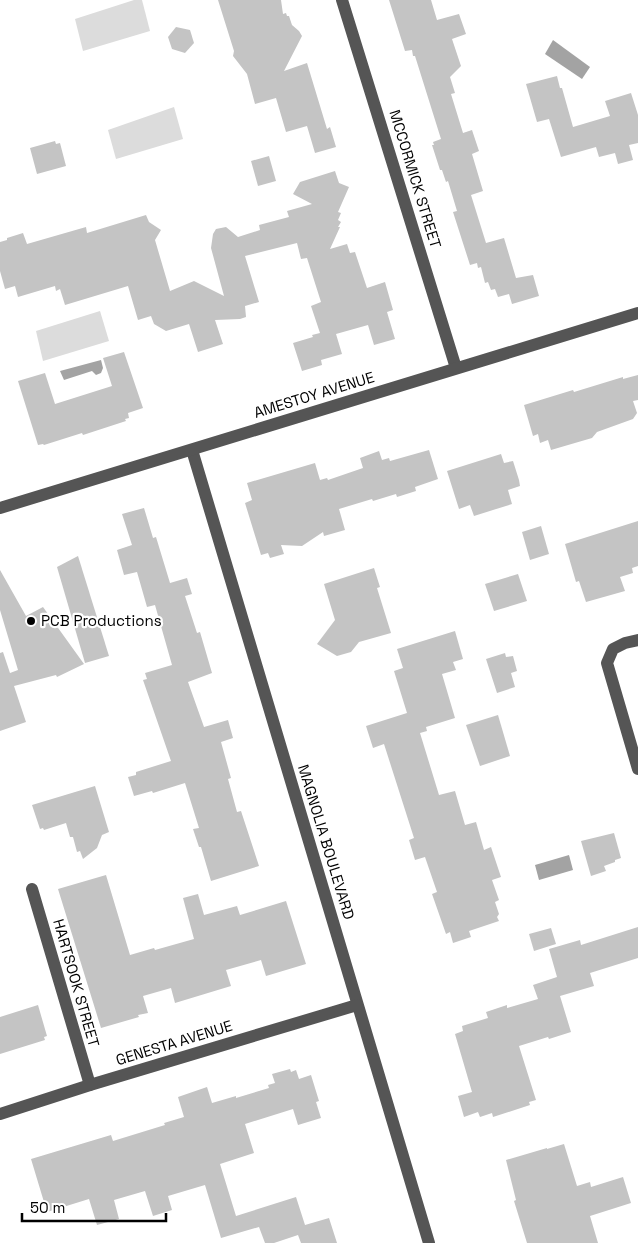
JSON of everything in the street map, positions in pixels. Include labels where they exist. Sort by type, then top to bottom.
[{"type":"street","name":"MCCORMICK STREET","points":[[342,0],[456,368]]},
{"type":"street","name":"AMESTOY AVENUE","points":[[0,508],[638,313]]},
{"type":"street","name":"MAGNOLIA BOULEVARD","points":[[192,450],[429,1243]]},
{"type":"street","points":[[638,640],[625,643],[613,649],[607,664],[638,769]]},
{"type":"street","name":"HARTSOOK STREET","points":[[32,889],[90,1085]]},
{"type":"street","name":"GENESTA AVENUE","points":[[0,1114],[357,1005]]},
{"type":"shaded area","points":[[134,0],[142,0],[150,31],[83,51],[75,19]]},
{"type":"shaded area","points":[[553,40],[590,67],[582,79],[545,54]]},
{"type":"shaded area","points":[[174,107],[183,139],[116,159],[108,130]]},
{"type":"shaded area","points":[[100,311],[109,341],[43,361],[36,331]]},
{"type":"shaded area","points":[[101,360],[103,368],[101,373],[96,375],[92,371],[64,380],[60,371]]},
{"type":"shaded area","points":[[569,855],[573,870],[539,880],[535,865]]},
{"type":"building","points":[[218,0],[281,0],[283,14],[286,13],[289,16],[292,25],[302,36],[284,71],[307,63],[327,129],[330,127],[336,147],[315,153],[307,126],[286,132],[276,98],[255,104],[247,74],[233,56],[234,51]]},
{"type":"building","points":[[389,0],[431,0],[437,20],[459,14],[466,34],[452,39],[461,66],[450,77],[455,93],[451,94],[463,133],[472,130],[479,151],[472,154],[483,191],[471,195],[486,243],[504,238],[516,278],[533,275],[539,296],[512,304],[509,294],[498,297],[495,289],[491,290],[488,282],[485,283],[481,267],[478,268],[477,263],[470,265],[453,212],[457,211],[448,181],[446,182],[442,170],[440,170],[432,145],[434,145],[433,142],[441,139],[415,56],[413,56],[412,50],[405,51]]},
{"type":"building","points":[[176,27],[190,30],[194,43],[185,53],[172,49],[168,37]]},
{"type":"building","points":[[557,76],[573,127],[610,116],[605,101],[631,93],[638,115],[638,143],[629,145],[633,160],[618,164],[615,153],[599,157],[596,147],[561,157],[549,119],[537,122],[526,84]]},
{"type":"building","points":[[55,141],[56,144],[60,143],[66,166],[37,174],[30,148]]},
{"type":"building","points":[[269,156],[276,181],[258,186],[251,161]]},
{"type":"building","points":[[335,171],[339,183],[349,187],[338,212],[341,213],[338,220],[341,222],[338,227],[340,227],[330,249],[347,244],[350,253],[355,252],[367,288],[385,282],[393,310],[387,312],[395,339],[374,345],[368,325],[336,334],[342,354],[321,360],[322,365],[302,371],[293,343],[320,333],[311,306],[321,302],[307,258],[301,259],[297,243],[245,256],[259,302],[245,306],[246,317],[215,320],[223,344],[198,352],[189,324],[166,331],[154,324],[151,316],[138,320],[128,286],[65,305],[60,289],[56,291],[55,286],[18,297],[15,286],[5,289],[0,271],[0,242],[7,240],[7,238],[23,233],[27,244],[86,227],[87,233],[146,215],[149,222],[161,230],[155,240],[170,291],[194,281],[224,296],[211,248],[213,234],[216,229],[226,227],[238,237],[260,230],[259,225],[289,217],[287,211],[312,204],[293,194],[300,182]]},
{"type":"building","points":[[124,352],[143,408],[128,413],[129,418],[125,419],[126,421],[83,435],[82,433],[44,445],[38,445],[18,381],[45,373],[55,404],[112,386],[103,358]]},
{"type":"building","points":[[638,375],[638,400],[633,401],[637,413],[633,419],[597,432],[592,438],[551,450],[548,440],[540,443],[538,434],[533,436],[524,405],[573,390],[574,392],[623,377],[623,379]]},
{"type":"building","points":[[429,450],[438,479],[415,487],[416,491],[397,497],[396,494],[339,509],[345,530],[324,536],[323,532],[302,546],[281,545],[284,554],[270,558],[268,553],[261,555],[245,503],[252,500],[247,483],[315,463],[320,480],[327,478],[328,480],[363,468],[360,458],[379,451],[382,460],[389,458],[390,461]]},
{"type":"building","points":[[501,454],[504,463],[513,461],[519,480],[520,486],[508,490],[512,504],[474,516],[470,505],[459,509],[447,471]]},
{"type":"building","points":[[144,508],[153,538],[156,537],[170,583],[187,578],[192,594],[185,596],[197,633],[200,632],[212,673],[188,682],[204,727],[228,720],[233,738],[221,742],[231,778],[228,779],[237,812],[241,811],[259,866],[211,881],[201,847],[199,847],[193,829],[199,828],[185,783],[153,793],[152,791],[134,796],[128,777],[136,775],[136,772],[171,761],[143,680],[147,679],[145,673],[172,665],[155,605],[147,607],[137,572],[124,575],[117,550],[132,545],[122,514]]},
{"type":"building","points":[[638,521],[638,566],[632,568],[633,573],[620,577],[625,591],[586,602],[579,581],[576,582],[565,544]]},
{"type":"building","points":[[541,526],[549,554],[530,560],[522,532]]},
{"type":"building","points":[[78,556],[109,656],[85,663],[57,567]]},
{"type":"building","points":[[374,568],[380,587],[377,588],[391,633],[359,642],[351,652],[337,656],[317,644],[335,620],[324,584]]},
{"type":"building","points":[[0,570],[26,616],[43,607],[84,664],[57,677],[56,675],[14,686],[26,722],[0,731],[0,653],[3,652],[10,673],[18,670],[0,610]]},
{"type":"building","points":[[518,574],[527,601],[494,611],[485,584]]},
{"type":"building","points":[[455,631],[463,659],[453,662],[456,670],[442,674],[455,718],[426,727],[427,731],[420,733],[439,795],[455,791],[465,825],[476,822],[484,850],[491,847],[501,877],[492,880],[499,900],[495,902],[499,921],[469,931],[471,937],[453,943],[450,932],[446,934],[432,894],[437,892],[425,857],[415,860],[409,840],[414,838],[384,744],[373,748],[366,726],[407,713],[394,671],[403,668],[397,649]]},
{"type":"building","points":[[505,653],[506,657],[513,656],[517,671],[511,673],[515,687],[497,693],[486,659]]},
{"type":"building","points":[[498,715],[510,756],[480,766],[466,725]]},
{"type":"building","points":[[95,786],[109,832],[102,835],[97,848],[83,859],[80,851],[77,852],[73,837],[70,837],[66,823],[44,830],[43,828],[40,829],[32,805]]},
{"type":"building","points":[[614,833],[621,858],[604,866],[606,871],[591,876],[581,841]]},
{"type":"building","points":[[106,875],[130,955],[194,939],[183,898],[198,894],[204,915],[237,906],[240,915],[286,901],[306,964],[266,976],[261,960],[226,970],[231,986],[175,1003],[171,988],[143,996],[148,1013],[101,1028],[58,889]]},
{"type":"building","points":[[638,927],[638,958],[590,973],[594,986],[560,996],[571,1032],[519,1046],[536,1100],[529,1102],[530,1105],[493,1117],[492,1113],[480,1117],[478,1112],[464,1117],[458,1096],[472,1092],[455,1034],[463,1031],[462,1026],[488,1018],[486,1012],[507,1005],[507,1008],[538,999],[533,985],[557,977],[549,949],[580,940],[581,945]]},
{"type":"building","points":[[551,928],[556,944],[534,951],[529,934]]},
{"type":"building","points":[[38,1005],[47,1036],[44,1037],[45,1040],[0,1054],[0,1017]]},
{"type":"building","points":[[290,1069],[291,1072],[296,1070],[299,1079],[311,1075],[319,1101],[316,1102],[321,1118],[298,1125],[293,1109],[245,1124],[254,1153],[220,1164],[236,1216],[296,1197],[305,1225],[329,1218],[337,1243],[301,1243],[298,1235],[274,1243],[265,1243],[259,1227],[221,1238],[205,1185],[168,1196],[172,1210],[153,1216],[145,1191],[114,1200],[119,1219],[97,1225],[89,1199],[47,1212],[31,1159],[111,1135],[113,1141],[165,1125],[164,1123],[184,1117],[178,1097],[207,1087],[212,1103],[236,1096],[236,1098],[269,1088],[268,1085],[275,1083],[272,1074]]},
{"type":"building","points":[[564,1144],[577,1186],[590,1182],[591,1187],[623,1177],[631,1203],[590,1216],[598,1243],[527,1243],[514,1201],[516,1200],[506,1160]]},
{"type":"place","name":"PCB Productions","points":[[31,621]]}]
